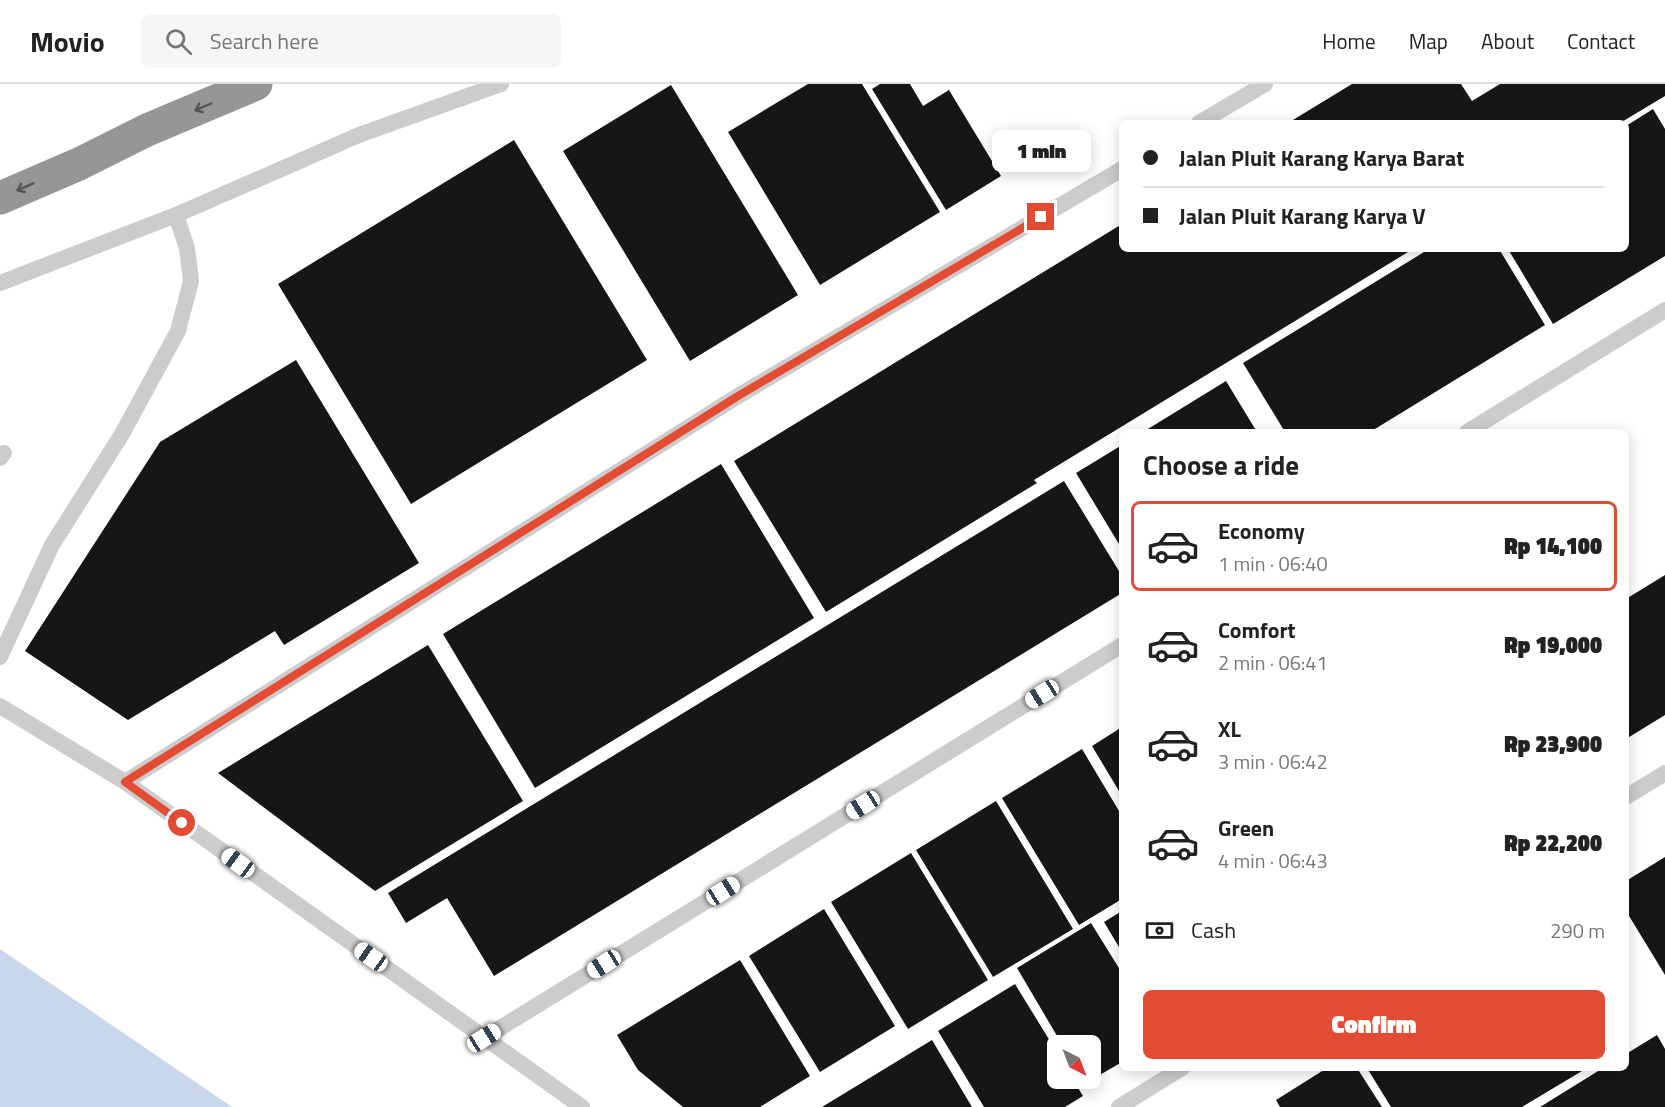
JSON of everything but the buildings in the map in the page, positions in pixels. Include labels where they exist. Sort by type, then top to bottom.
[{"type":"highway","points":[[0,198],[80,164],[147,130],[256,84]]},
{"type":"lane","points":[[0,284],[176,215],[359,135],[501,84]]},
{"type":"lane","points":[[1204,120],[1265,84]]},
{"type":"lane","points":[[125,782],[738,396],[1119,171]]},
{"type":"lane","points":[[0,657],[52,545],[122,434],[178,331],[191,281],[187,248],[176,215]]},
{"type":"lane","points":[[1472,429],[1665,310]]},
{"type":"lane","points":[[484,1038],[1119,647]]},
{"type":"lane","points":[[0,706],[125,782],[582,1107]]},
{"type":"lane","points":[[1629,794],[1665,773]]},
{"type":"lane","points":[[1119,1107],[1177,1071]]},
{"type":"water","points":[[0,949],[232,1107],[0,1107]]},
{"type":"route","points":[[182,823],[125,782],[738,396],[1041,217]]}]
